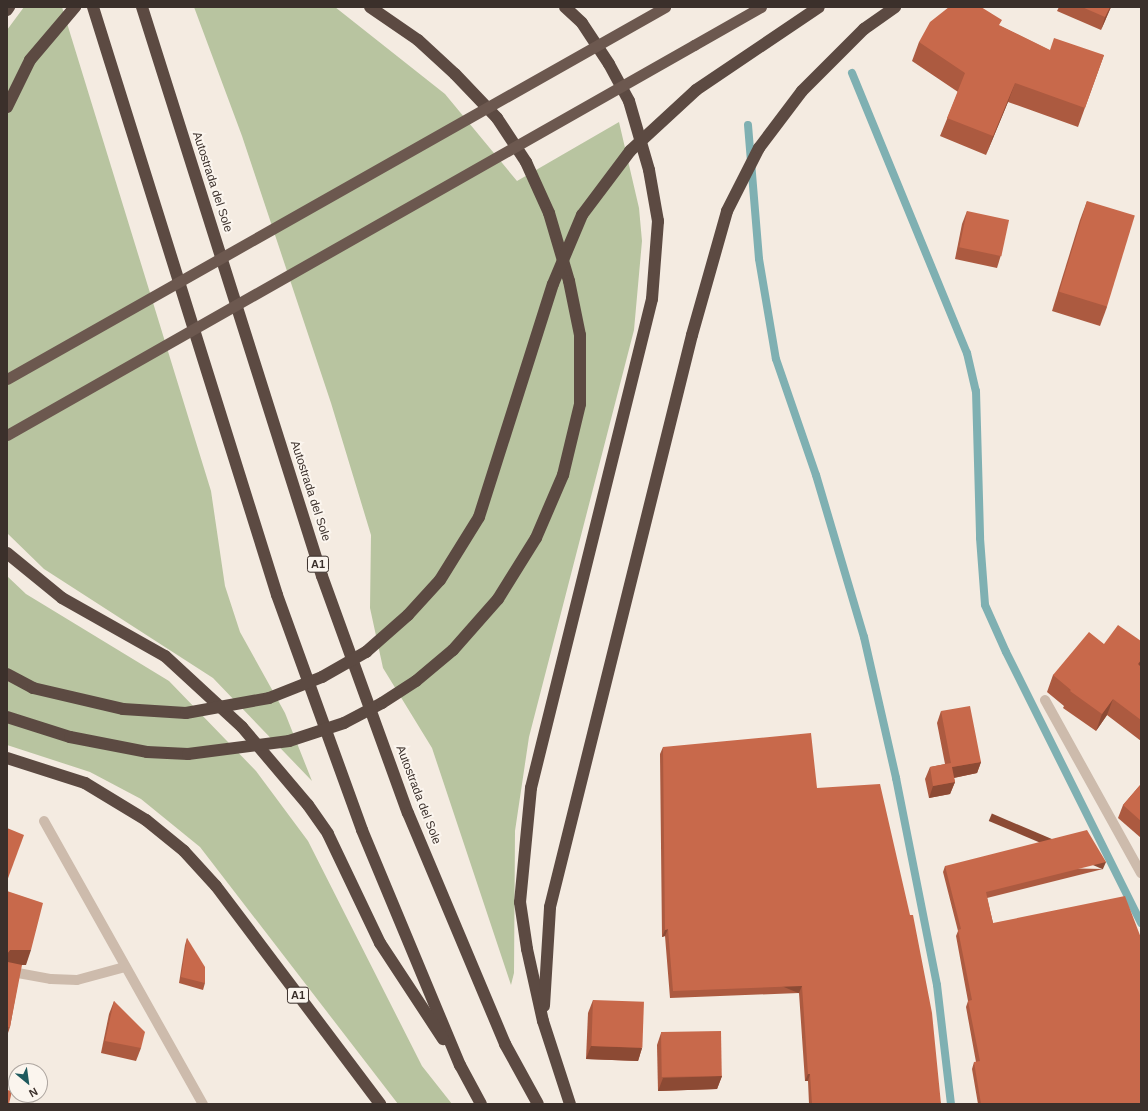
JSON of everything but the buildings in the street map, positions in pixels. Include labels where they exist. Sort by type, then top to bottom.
[{"type":"highway","points":[[7,106],[30,60],[75,7]]},
{"type":"highway","points":[[92,7],[277,595],[362,830],[460,1065]]},
{"type":"highway","name":"Autostrada del Sole","points":[[142,7],[322,576],[408,813],[505,1044],[538,1104]]},
{"type":"highway","points":[[7,717],[70,737],[147,752],[188,754],[289,741],[344,723],[404,688],[458,645],[498,599],[536,538],[563,475],[580,404],[580,335],[569,281],[549,213],[526,162],[497,118],[455,74],[418,40],[370,7]]},
{"type":"highway","points":[[565,7],[586,29],[629,101],[649,170],[658,221],[652,299],[531,788],[520,902],[527,949],[543,1021],[570,1104]]},
{"type":"highway","points":[[7,379],[665,7]]},
{"type":"highway","points":[[7,435],[761,7]]},
{"type":"highway","points":[[7,674],[33,688],[123,709],[186,713],[269,698],[322,677],[366,652],[408,615],[440,580],[479,517],[553,284],[582,215],[630,151],[696,90],[819,7]]},
{"type":"highway","points":[[543,1021],[550,907],[692,335],[728,211],[759,148],[802,91],[864,29],[895,7]]},
{"type":"highway","points":[[7,553],[62,598],[165,656],[242,727],[308,804],[328,834],[380,943],[460,1065],[481,1104]]},
{"type":"highway","name":"A1","points":[[7,758],[85,783],[146,820],[184,852],[216,886],[380,1104]]},
{"type":"street","points":[[1045,700],[1141,873]]},
{"type":"street","points":[[44,821],[203,1104]]},
{"type":"street","points":[[7,971],[51,979],[77,980],[125,967]]},
{"type":"green space","points":[[24,7],[62,7],[211,491],[225,586],[240,632],[285,713],[312,781],[213,678],[44,569],[7,533],[7,30]]},
{"type":"green space","points":[[194,7],[335,7],[445,94],[517,181],[619,122],[639,208],[642,241],[634,330],[529,737],[515,831],[514,973],[511,985],[432,748],[383,668],[370,608],[371,535],[331,403],[242,136]]},
{"type":"green space","points":[[7,576],[26,594],[169,681],[256,771],[308,841],[422,1066],[452,1104],[398,1104],[200,847],[141,799],[90,772],[7,745]]},
{"type":"waterway","points":[[852,73],[967,353],[976,391],[980,538],[985,605],[1006,652],[1141,923]]},
{"type":"waterway","points":[[748,125],[759,259],[776,359],[816,475],[864,637],[896,778],[937,985],[951,1104]]}]
